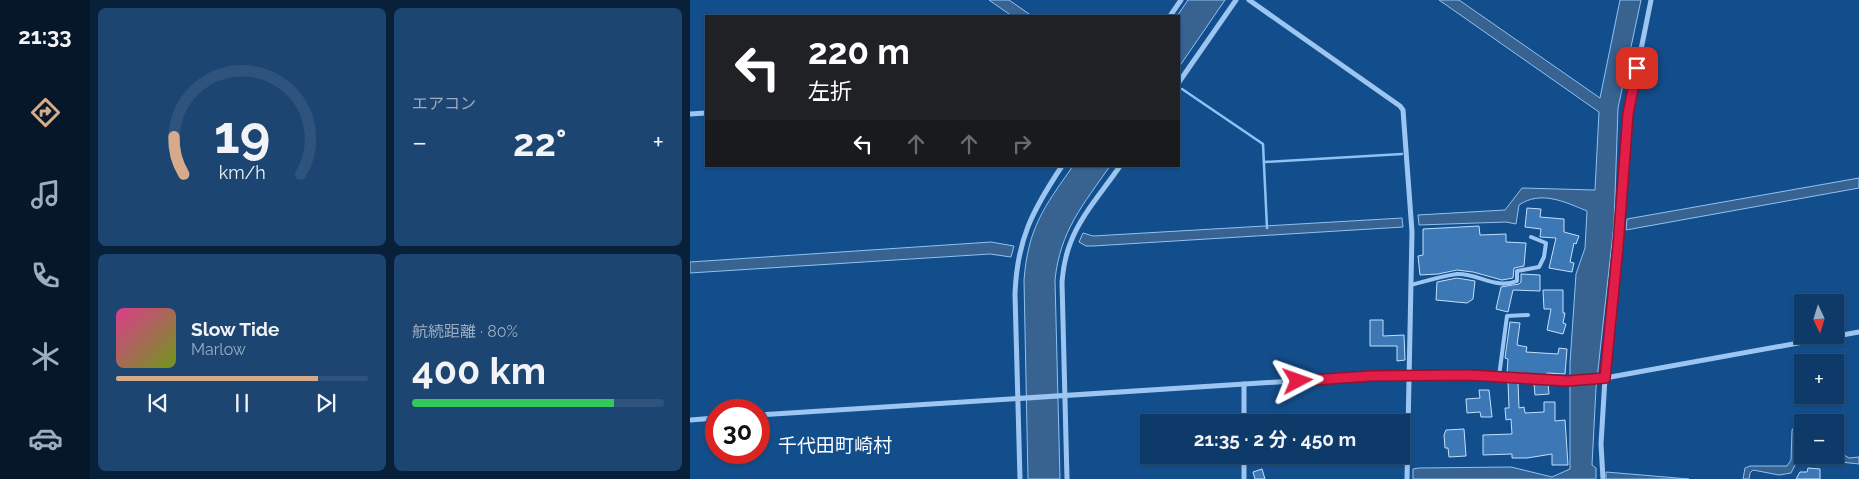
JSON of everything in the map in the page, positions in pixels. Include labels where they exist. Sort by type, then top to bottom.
[{"type":"street","points":[[1171,15],[1181,0]]},
{"type":"street","points":[[1180,81],[1236,0]]},
{"type":"street","points":[[1249,0],[1400,106],[1403,110],[1412,232],[1407,479]]},
{"type":"street","points":[[1603,479],[1601,444],[1603,378],[1618,246],[1628,114],[1651,0]]},
{"type":"street","points":[[690,114],[705,113]]},
{"type":"street","points":[[1020,479],[1016,268],[1026,229],[1036,208],[1061,167]]},
{"type":"street","points":[[1067,479],[1063,396],[1062,282],[1064,262],[1079,225],[1119,167]]},
{"type":"street","points":[[770,415],[1371,376],[1499,376],[1567,381],[1603,378],[1859,332]]},
{"type":"street","points":[[1244,384],[1244,414]]},
{"type":"street","points":[[690,420],[705,419]]},
{"type":"street","points":[[1244,464],[1244,479]]},
{"type":"lane","points":[[1411,285],[1457,274],[1475,275],[1494,284],[1511,284],[1517,281],[1517,271],[1539,267],[1544,257],[1546,243],[1531,237]]},
{"type":"lane","points":[[1499,376],[1507,316],[1528,315]]},
{"type":"water","points":[[989,0],[1009,0],[1031,15],[1011,15]]},
{"type":"water","points":[[1188,0],[1225,0],[1180,66],[1180,15],[1178,15]]},
{"type":"water","points":[[1439,0],[1459,0],[1600,98],[1620,0],[1641,0],[1618,108],[1614,224],[1596,388],[1592,465],[1596,468],[1596,479],[1413,479],[1413,469],[1419,468],[1511,467],[1552,477],[1570,469],[1570,363],[1576,274],[1585,248],[1587,211],[1562,201],[1536,198],[1519,205],[1516,224],[1506,222],[1419,225],[1418,215],[1505,210],[1522,188],[1595,190],[1599,112]]},
{"type":"water","points":[[1072,167],[1109,167],[1082,206],[1067,233],[1055,280],[1060,479],[1028,479],[1024,280],[1029,246],[1039,219]]},
{"type":"water","points":[[1859,178],[1859,188],[1626,230],[1627,219]]},
{"type":"water","points":[[1402,218],[1403,227],[1093,246],[1086,246],[1079,242],[1083,233],[1093,236]]},
{"type":"water","points":[[991,242],[1014,246],[1011,257],[990,254],[690,273],[690,262]]},
{"type":"water","points":[[1794,427],[1796,464],[1791,473],[1779,475],[1753,470],[1750,473],[1749,479],[1743,479],[1745,468],[1750,466],[1787,466],[1791,460],[1792,430]]},
{"type":"water","points":[[1844,455],[1849,458],[1859,457],[1859,464],[1844,462]]},
{"type":"water","points":[[1606,472],[1689,479],[1606,479]]},
{"type":"building","points":[[1527,208],[1541,209],[1540,217],[1564,219],[1564,232],[1579,236],[1576,244],[1574,243],[1570,262],[1574,263],[1572,272],[1549,268],[1556,238],[1540,237],[1541,229],[1525,227]]},
{"type":"building","points":[[1479,226],[1480,235],[1506,234],[1506,242],[1526,243],[1524,266],[1514,268],[1513,278],[1502,280],[1473,272],[1457,270],[1420,275],[1418,256],[1423,255],[1423,229]]},
{"type":"building","points":[[1521,274],[1540,275],[1540,291],[1513,290],[1508,312],[1496,309],[1501,287],[1519,284],[1521,282]]},
{"type":"building","points":[[1457,278],[1475,281],[1473,299],[1467,303],[1436,300],[1437,282]]},
{"type":"building","points":[[1543,290],[1563,290],[1563,313],[1565,313],[1563,323],[1566,324],[1563,334],[1547,330],[1551,309],[1544,309]]},
{"type":"building","points":[[1370,320],[1383,320],[1383,336],[1404,335],[1405,360],[1397,361],[1397,346],[1370,346]]},
{"type":"building","points":[[1510,322],[1520,323],[1517,345],[1527,347],[1526,352],[1558,354],[1559,348],[1567,349],[1565,374],[1507,373],[1508,359],[1505,358]]},
{"type":"building","points":[[1508,382],[1518,382],[1519,408],[1524,407],[1525,413],[1544,412],[1544,402],[1555,402],[1555,421],[1565,420],[1568,465],[1552,465],[1552,454],[1527,458],[1512,458],[1512,454],[1483,455],[1483,435],[1512,434],[1511,419],[1506,420],[1505,408],[1509,408]]},
{"type":"building","points":[[1534,383],[1548,384],[1549,394],[1535,395]]},
{"type":"building","points":[[1479,390],[1489,390],[1492,417],[1481,417],[1480,412],[1467,413],[1466,399],[1480,398]]},
{"type":"building","points":[[1464,429],[1466,456],[1449,457],[1448,448],[1445,448],[1444,435],[1446,430]]},
{"type":"building","points":[[1808,468],[1820,469],[1820,479],[1796,479],[1800,472],[1807,472]]},
{"type":"building","points":[[1262,469],[1265,479],[1255,479],[1253,472]]},
{"type":"waterway","points":[[1182,89],[1263,144],[1267,228]]},
{"type":"waterway","points":[[1264,162],[1402,154]]},
{"type":"district","name":"千代田町崎村","points":[[835,445]]},
{"type":"route","points":[[1298,381],[1371,376],[1469,375],[1567,381],[1605,378],[1628,114],[1637,68]]}]
